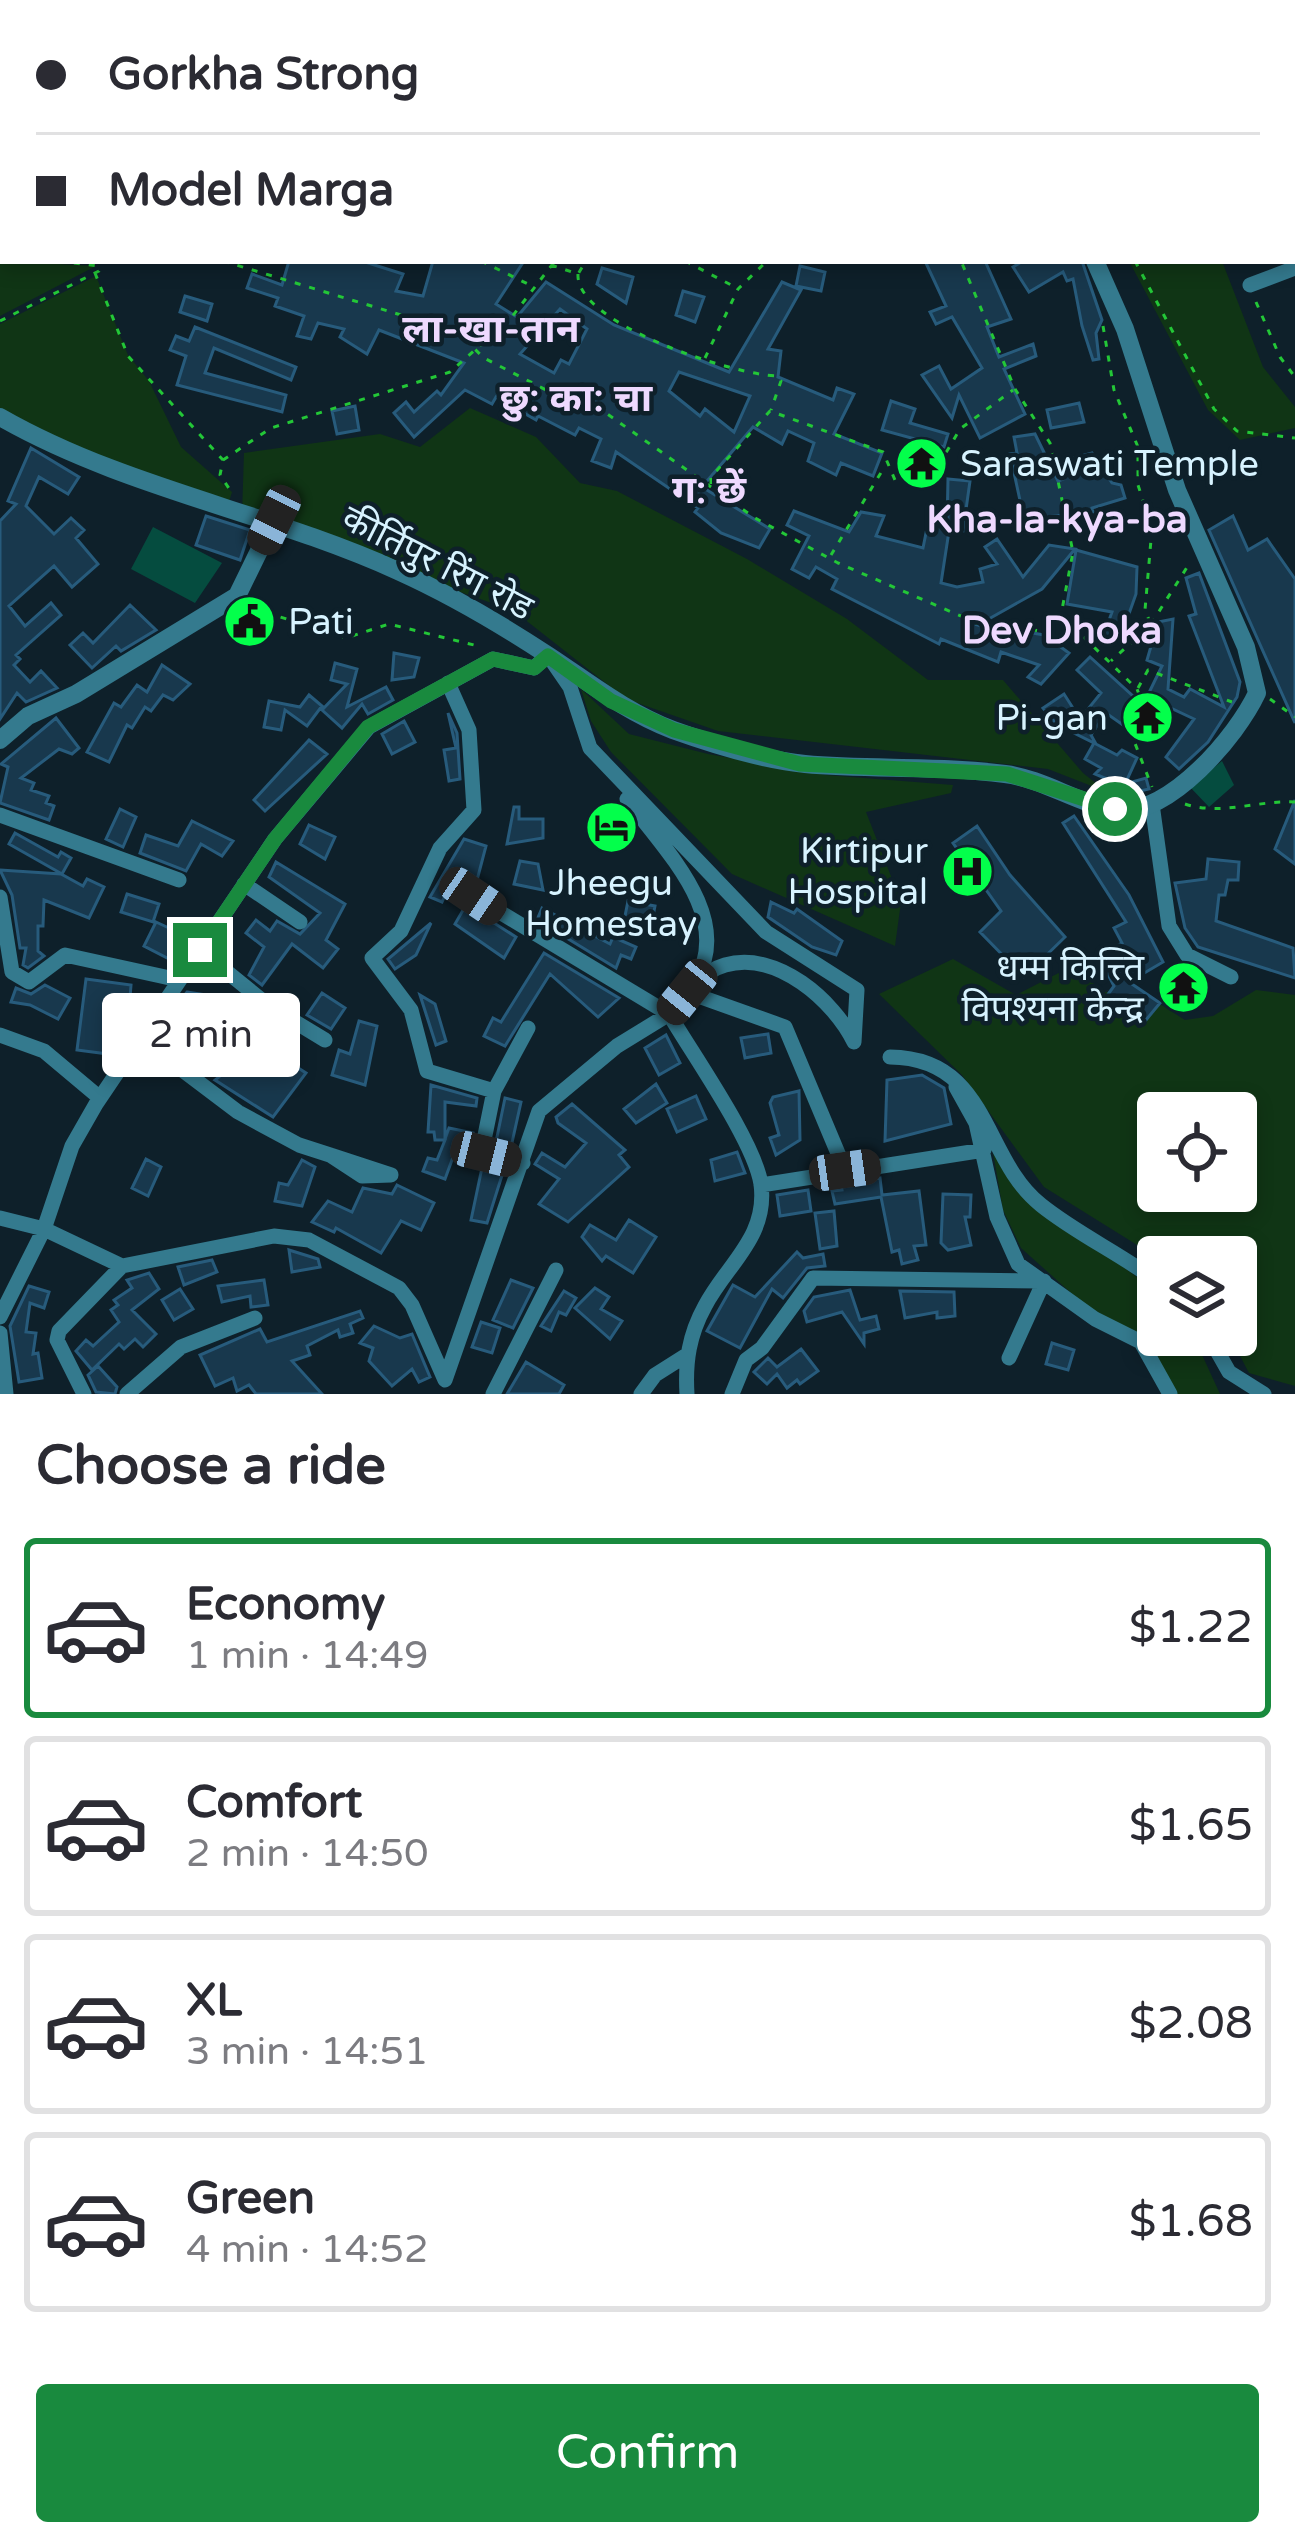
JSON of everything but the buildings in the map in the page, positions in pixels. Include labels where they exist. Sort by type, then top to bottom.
[{"type":"street","points":[[1096,264],[1125,329],[1201,548],[1246,647],[1253,702],[1201,767],[1159,801],[1169,926],[1187,955],[1231,977]]},
{"type":"street","points":[[1250,286],[1295,268]]},
{"type":"street","name":"कीर्तिपुर रिंग रोड","points":[[0,417],[107,467],[274,520],[402,573],[548,656],[611,701],[674,730],[800,764],[1007,774],[1115,809],[1159,801]]},
{"type":"street","points":[[0,740],[28,716],[76,694],[237,596],[274,520]]},
{"type":"street","points":[[0,1317],[44,1228],[72,1146],[100,1099],[244,884],[368,727],[493,659],[534,668],[548,656],[570,687],[590,748],[704,910],[702,970],[669,1014],[616,1046],[539,1111],[442,1387]]},
{"type":"street","points":[[448,683],[469,730],[474,810],[440,848],[401,931],[372,958],[411,1010],[427,1070],[494,1091]]},
{"type":"street","points":[[590,748],[766,932],[857,989],[854,1042],[826,998],[777,969],[728,964],[691,987]]},
{"type":"street","points":[[0,815],[179,880]]},
{"type":"street","points":[[244,884],[300,922]]},
{"type":"street","points":[[473,896],[669,1014],[749,1152],[761,1185],[754,1237],[705,1305],[685,1356],[687,1394]]},
{"type":"street","points":[[0,897],[6,970],[33,981],[65,955],[179,980]]},
{"type":"street","points":[[200,950],[269,1006],[325,1040]]},
{"type":"street","points":[[691,987],[785,1027],[845,1170]]},
{"type":"street","points":[[160,1007],[224,1058]]},
{"type":"street","points":[[523,1163],[482,1152],[494,1091],[528,1028]]},
{"type":"street","points":[[0,1035],[44,1051],[100,1099]]},
{"type":"street","points":[[140,1038],[238,1112],[299,1145],[329,1155]]},
{"type":"street","points":[[890,1057],[923,1058],[950,1076],[984,1150],[1007,1247],[1018,1264],[1095,1319],[1141,1342],[1170,1394]]},
{"type":"street","points":[[956,1087],[980,1109],[1039,1204],[1137,1268]]},
{"type":"street","points":[[761,1185],[984,1150]]},
{"type":"street","points":[[0,1219],[44,1228],[122,1266]]},
{"type":"street","points":[[84,1394],[57,1340],[59,1331],[122,1266],[274,1236],[309,1240],[399,1288],[412,1305],[442,1387]]},
{"type":"street","points":[[493,1394],[556,1270]]},
{"type":"street","points":[[732,1394],[746,1360],[762,1348],[813,1278],[1044,1281]]},
{"type":"street","points":[[1009,1358],[1044,1281]]},
{"type":"street","points":[[127,1394],[181,1346],[255,1318]]},
{"type":"street","points":[[0,1334],[6,1394]]},
{"type":"street","points":[[641,1394],[655,1375],[685,1356]]},
{"type":"street","points":[[1220,1356],[1229,1372],[1264,1394]]},
{"type":"path","points":[[0,321],[95,273],[102,264]]},
{"type":"path","points":[[233,264],[457,332],[475,349],[553,393],[586,399],[755,518],[977,623],[1042,631],[1060,615],[1073,552],[1050,443],[1015,389],[962,264]]},
{"type":"path","points":[[487,264],[531,286]]},
{"type":"path","points":[[232,507],[232,492],[220,475],[224,460],[271,428],[450,371],[511,318],[551,264]]},
{"type":"path","points":[[554,264],[578,274]]},
{"type":"path","points":[[584,264],[578,274],[586,302],[606,318],[704,359],[777,376],[780,387],[770,411],[712,477],[711,484]]},
{"type":"path","points":[[692,264],[738,289]]},
{"type":"path","points":[[704,359],[738,289],[764,264]]},
{"type":"path","points":[[1137,264],[1214,409],[1237,430],[1295,438]]},
{"type":"path","points":[[95,273],[128,356],[224,460]]},
{"type":"path","points":[[1102,282],[1103,331],[1114,390],[1138,447],[1138,485],[1152,528],[1145,610],[1150,625]]},
{"type":"path","points":[[1250,286],[1280,358],[1295,377]]},
{"type":"path","points":[[770,411],[884,452],[895,480],[928,483],[960,429],[1015,389]]},
{"type":"path","points":[[830,556],[886,464]]},
{"type":"path","points":[[1112,661],[1150,625],[1175,580],[1201,548]]},
{"type":"path","points":[[237,596],[256,610],[346,638],[389,624],[476,646],[493,659]]},
{"type":"path","points":[[1060,615],[1137,689],[1142,702],[1129,728],[1159,801],[1222,810],[1259,800],[1295,802]]},
{"type":"path","points":[[1137,689],[1148,670],[1295,717]]},
{"type":"shaded area","points":[[0,264],[96,266],[0,316]]},
{"type":"shaded area","points":[[1131,264],[1223,264],[1263,367],[1295,407],[1295,428],[1240,440],[1208,410]]},
{"type":"shaded area","points":[[96,276],[128,355],[149,381],[181,447],[232,492],[227,508],[0,419],[0,324]]},
{"type":"shaded area","points":[[470,408],[536,437],[580,483],[617,491],[747,559],[847,619],[928,680],[1003,680],[1083,773],[1107,792],[1048,769],[718,731],[626,699],[514,611],[242,515],[244,453],[380,434],[420,447]]},
{"type":"shaded area","points":[[153,527],[222,563],[195,603],[131,569]]},
{"type":"shaded area","points":[[581,689],[629,734],[826,775],[953,785],[951,793],[866,812],[901,902],[895,946],[732,874],[611,752],[591,721]]},
{"type":"shaded area","points":[[1222,761],[1234,785],[1209,807],[1190,787]]},
{"type":"shaded area","points":[[953,959],[1016,995],[1080,962],[1099,992],[1141,992],[1185,1020],[1213,1016],[1256,990],[1295,995],[1295,1386],[1249,1373],[1240,1356],[1257,1356],[1257,1236],[1137,1236],[1137,1245],[1044,1187],[962,1075],[879,994]]},
{"type":"shaded area","points":[[991,1141],[1045,1208],[1137,1277],[1137,1344],[1021,1248],[1003,1210]]},
{"type":"shaded area","points":[[1147,1356],[1203,1356],[1220,1394],[1177,1394]]},
{"type":"place","name":"Saraswati Temple","points":[[921,463]]},
{"type":"place","name":"Pati","points":[[249,621]]},
{"type":"place","name":"Pi-gan","points":[[1147,717]]},
{"type":"place","name":"Jheegu Homestay","points":[[611,827]]},
{"type":"place","name":"Kirtipur Hospital","points":[[967,871]]},
{"type":"place","name":"धम्म कित्त्ति विपश्यना केन्द्र","points":[[1183,988]]},
{"type":"district","name":"ला-खा-तान","points":[[491,328]]},
{"type":"district","name":"छु: का: चा","points":[[576,397]]},
{"type":"district","name":"ग: छें","points":[[709,489]]},
{"type":"district","name":"Kha-la-kya-ba","points":[[1057,518]]},
{"type":"district","name":"Dev Dhoka","points":[[1062,629]]},
{"type":"route","points":[[200,950],[275,839],[368,727],[493,659],[534,668],[548,656],[611,701],[674,730],[800,764],[1007,774],[1056,786],[1115,809]]}]
